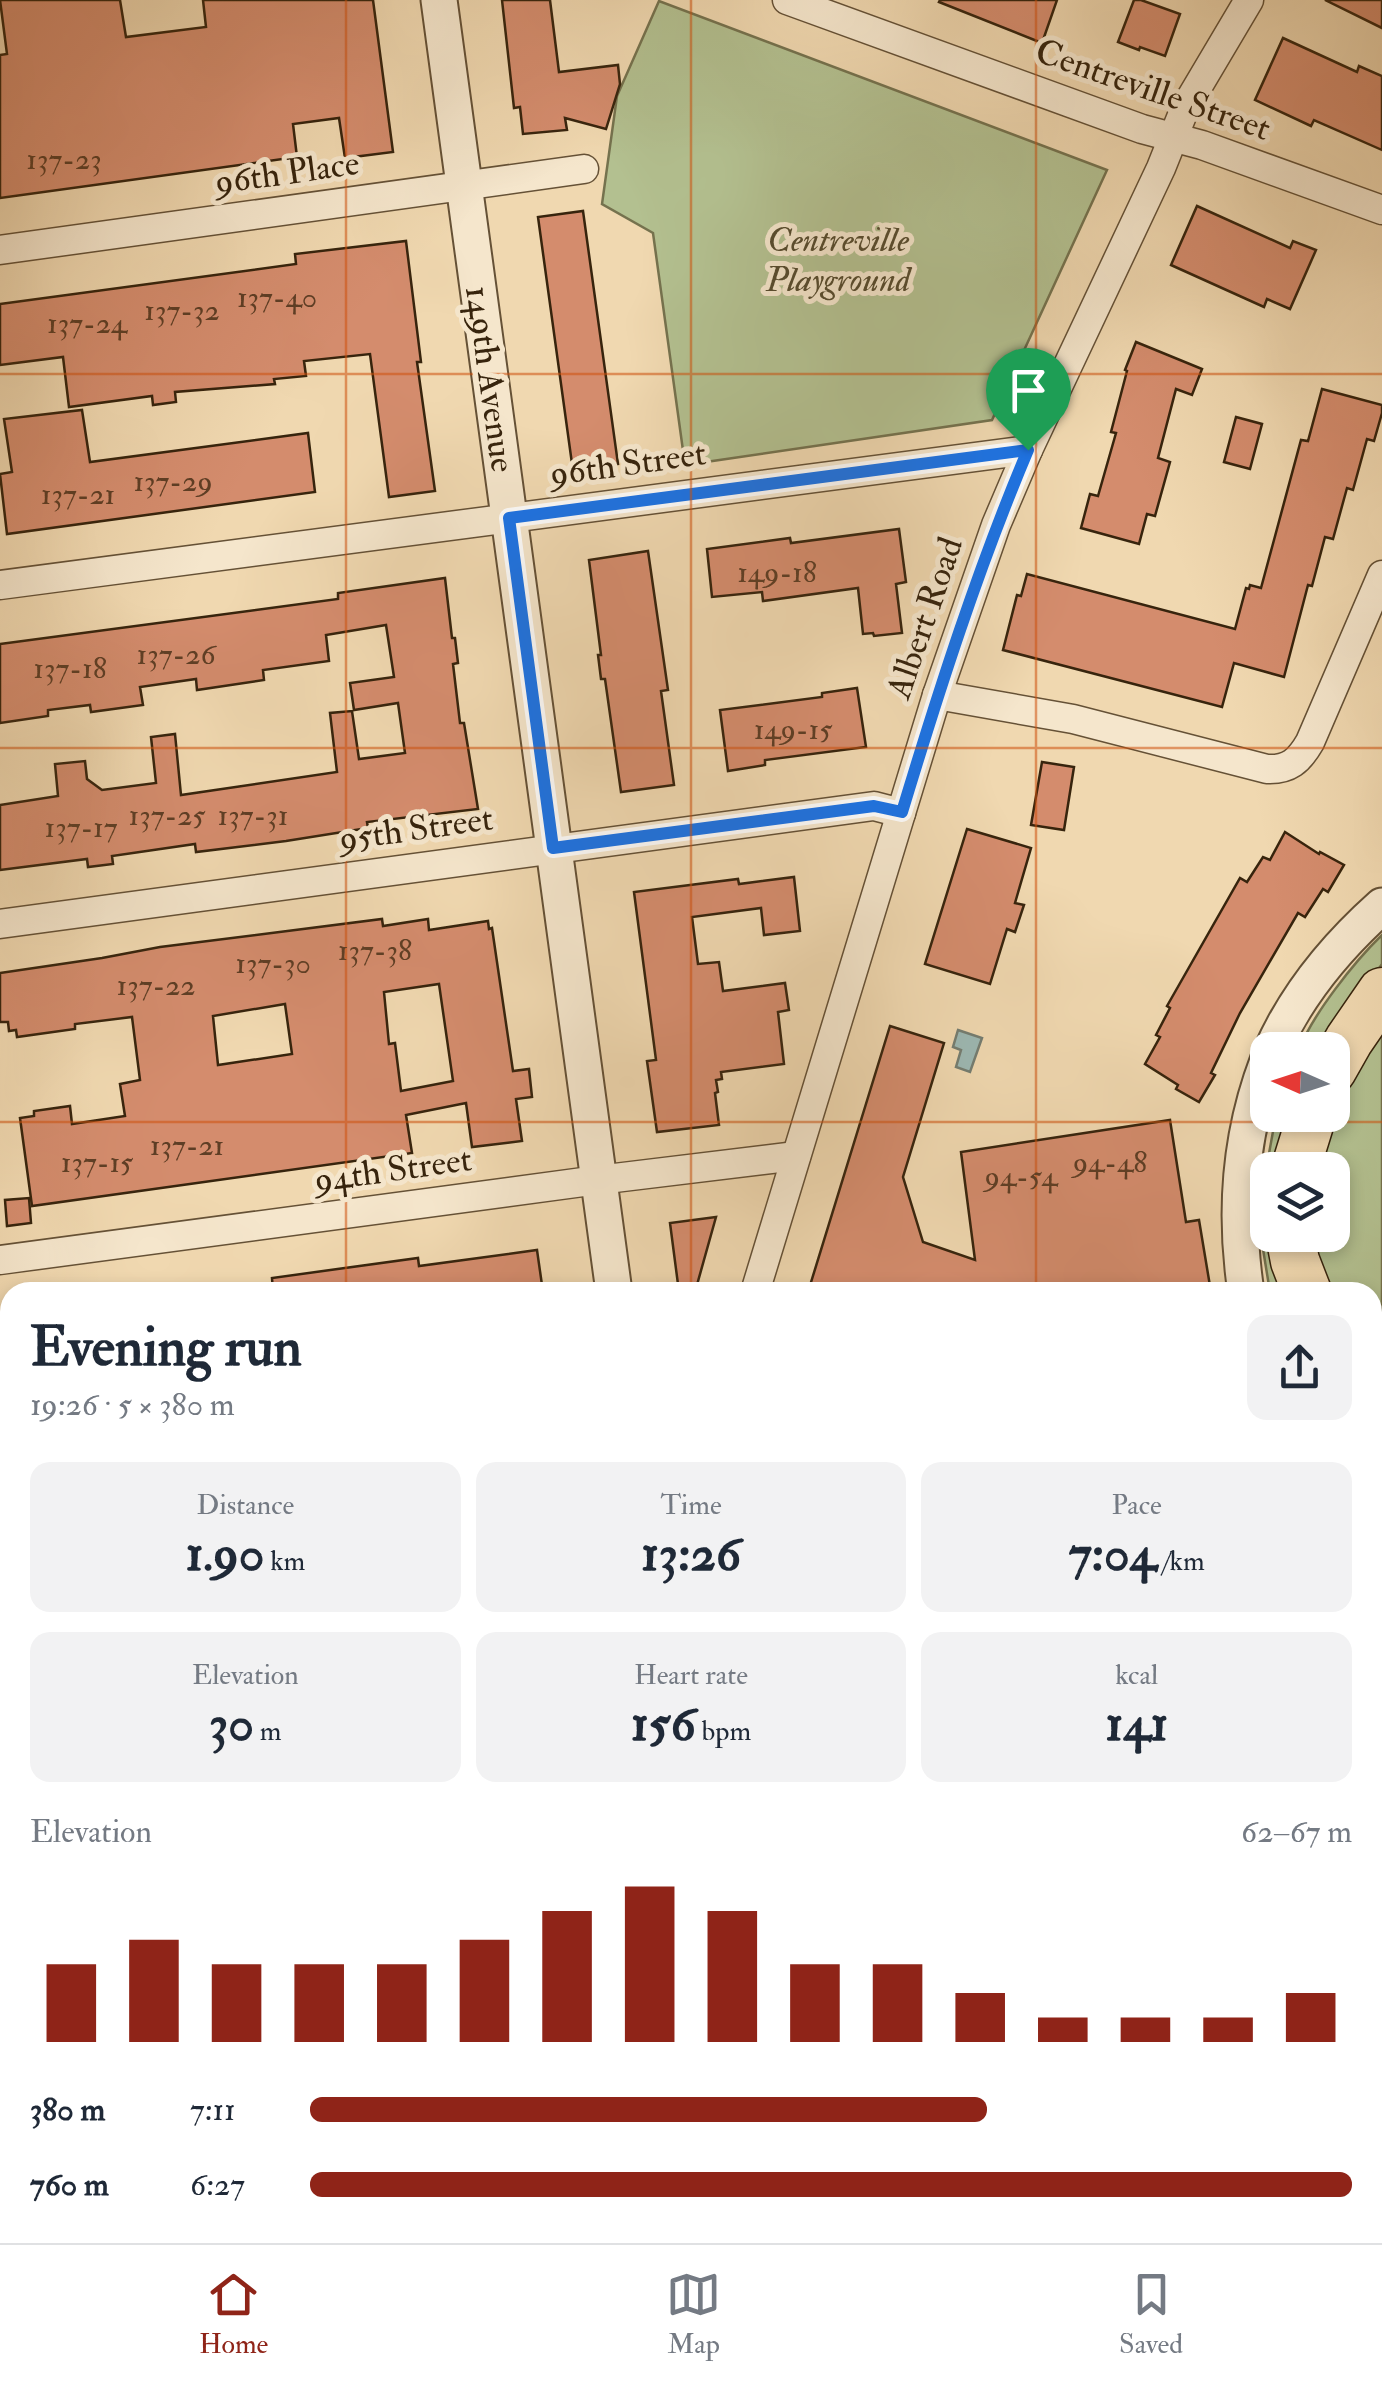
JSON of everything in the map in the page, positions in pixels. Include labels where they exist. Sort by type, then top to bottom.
[{"type":"highway","points":[[1350,1039],[1382,992]]},
{"type":"highway","points":[[1293,1252],[1303,1282]]},
{"type":"street","name":"149th Avenue","points":[[438,0],[613,1282]]},
{"type":"street","name":"Centreville Street","points":[[786,0],[1382,210]]},
{"type":"street","name":"Albert Road","points":[[758,1282],[937,695],[996,525],[1186,108],[1249,0]]},
{"type":"street","name":"96th Place","points":[[0,250],[584,169]]},
{"type":"street","name":"96th Street","points":[[0,586],[1028,450]]},
{"type":"street","points":[[937,695],[1073,719],[1268,769],[1290,766],[1310,742],[1382,575]]},
{"type":"street","name":"95th Street","points":[[0,924],[874,806],[902,812]]},
{"type":"street","points":[[1281,1032],[1325,964],[1382,906]]},
{"type":"street","points":[[1245,1282],[1239,1185],[1250,1120]]},
{"type":"street","name":"94th Street","points":[[0,1260],[796,1156]]},
{"type":"green space","name":"Centreville Playground","points":[[659,1],[1107,170],[992,420],[685,465],[653,233],[602,204],[617,96]]},
{"type":"green space","points":[[1382,935],[1382,964],[1335,1032],[1308,1032],[1335,989]]},
{"type":"green space","points":[[1382,1019],[1382,1282],[1329,1282],[1314,1252],[1350,1252],[1350,1152],[1314,1152],[1323,1132],[1350,1132],[1350,1066]]},
{"type":"green space","points":[[1273,1132],[1290,1132],[1285,1152],[1269,1152]]},
{"type":"green space","points":[[1263,1252],[1274,1252],[1284,1282],[1268,1282]]},
{"type":"water","points":[[958,1030],[982,1038],[970,1072],[956,1067],[961,1050],[953,1047]]},
{"type":"building","points":[[0,0],[120,0],[126,37],[206,27],[203,0],[373,0],[393,152],[345,158],[339,118],[293,124],[297,157],[0,198],[0,55],[7,54]]},
{"type":"building","points":[[502,0],[550,0],[559,72],[618,65],[620,84],[606,129],[565,118],[567,130],[523,134],[520,107],[514,108]]},
{"type":"building","points":[[940,0],[1057,0],[1042,43]]},
{"type":"building","points":[[1134,0],[1180,14],[1165,56],[1118,42]]},
{"type":"building","points":[[1325,0],[1382,0],[1382,28]]},
{"type":"building","points":[[1283,38],[1357,72],[1359,66],[1382,76],[1382,150],[1314,120],[1311,126],[1255,100]]},
{"type":"building","points":[[1197,206],[1290,248],[1293,241],[1316,250],[1290,309],[1267,299],[1264,307],[1171,265]]},
{"type":"building","points":[[583,211],[618,464],[573,471],[538,217]]},
{"type":"building","points":[[406,241],[421,362],[417,362],[435,491],[389,497],[370,354],[304,361],[306,376],[274,379],[275,384],[175,392],[176,402],[153,405],[152,396],[69,407],[63,357],[0,365],[0,304],[296,264],[295,254]]},
{"type":"building","points":[[1136,342],[1202,369],[1192,395],[1176,389],[1158,458],[1170,462],[1155,516],[1147,514],[1139,544],[1081,528],[1090,494],[1098,496],[1116,433],[1111,432],[1125,370]]},
{"type":"building","points":[[1322,389],[1382,405],[1382,413],[1374,441],[1367,439],[1353,490],[1347,488],[1333,539],[1325,537],[1284,677],[1234,663],[1222,707],[1003,650],[1017,595],[1021,596],[1027,574],[1235,629],[1246,588],[1261,588],[1301,440],[1308,441]]},
{"type":"building","points":[[82,410],[90,462],[308,433],[315,492],[7,534],[0,474],[12,472],[4,419]]},
{"type":"building","points":[[1236,417],[1262,424],[1250,469],[1224,462]]},
{"type":"building","points":[[899,529],[906,582],[896,584],[902,633],[863,634],[858,588],[763,601],[762,592],[712,597],[707,549]]},
{"type":"building","points":[[648,551],[668,690],[661,691],[674,785],[621,792],[605,679],[601,679],[589,560]]},
{"type":"building","points":[[445,578],[458,663],[453,664],[460,723],[464,723],[478,809],[367,822],[368,828],[286,841],[196,852],[195,844],[112,856],[113,864],[88,867],[87,859],[0,870],[0,805],[58,796],[55,764],[85,761],[87,779],[102,790],[156,783],[151,737],[175,734],[181,795],[337,772],[330,713],[352,711],[359,759],[405,753],[398,703],[354,710],[350,683],[394,677],[386,625],[326,635],[329,661],[263,670],[264,680],[197,690],[196,679],[140,687],[143,705],[91,712],[90,705],[48,710],[48,716],[0,723],[0,644],[338,599],[338,593]]},
{"type":"building","points":[[857,688],[866,747],[765,760],[765,765],[728,771],[720,710],[822,697],[822,693]]},
{"type":"building","points":[[1042,762],[1074,767],[1064,830],[1031,825]]},
{"type":"building","points":[[967,829],[1031,848],[1015,903],[1024,905],[1015,932],[1007,929],[990,984],[925,964]]},
{"type":"building","points":[[1285,832],[1344,865],[1328,892],[1323,889],[1305,917],[1298,913],[1240,1013],[1211,1073],[1215,1075],[1199,1102],[1145,1064],[1160,1037],[1156,1035],[1170,1008],[1167,1006],[1240,878],[1247,882],[1263,857],[1270,860]]},
{"type":"building","points":[[794,877],[800,931],[764,935],[761,908],[692,917],[698,964],[719,962],[723,991],[785,983],[789,1010],[778,1012],[784,1064],[721,1072],[715,1093],[719,1125],[657,1132],[647,1061],[656,1060],[634,892],[738,879],[739,884]]},
{"type":"building","points":[[382,919],[383,926],[428,919],[429,930],[488,921],[513,1071],[529,1069],[532,1097],[516,1099],[522,1141],[472,1147],[466,1103],[406,1115],[412,1153],[32,1206],[20,1118],[34,1116],[34,1111],[70,1106],[72,1124],[125,1116],[120,1084],[140,1080],[132,1017],[17,1037],[16,1030],[9,1031],[8,1022],[0,1022],[0,973],[160,947]],"holes":[[[439,984],[453,1081],[401,1091],[395,1043],[389,1044],[384,992]],[[285,1004],[292,1054],[218,1065],[213,1016]]]},
{"type":"building","points":[[890,1026],[944,1043],[903,1177],[923,1242],[975,1260],[961,1152],[1170,1120],[1186,1222],[1199,1220],[1209,1282],[811,1282]]},
{"type":"building","points":[[29,1198],[31,1223],[7,1226],[5,1200]]},
{"type":"building","points":[[716,1217],[698,1282],[678,1282],[670,1223]]},
{"type":"building","points":[[537,1250],[542,1282],[272,1282],[272,1278],[418,1258],[419,1266]]},
{"type":"route","points":[[1028,450],[996,525],[937,695],[902,812],[874,806],[553,848],[509,518],[1028,450]]}]
